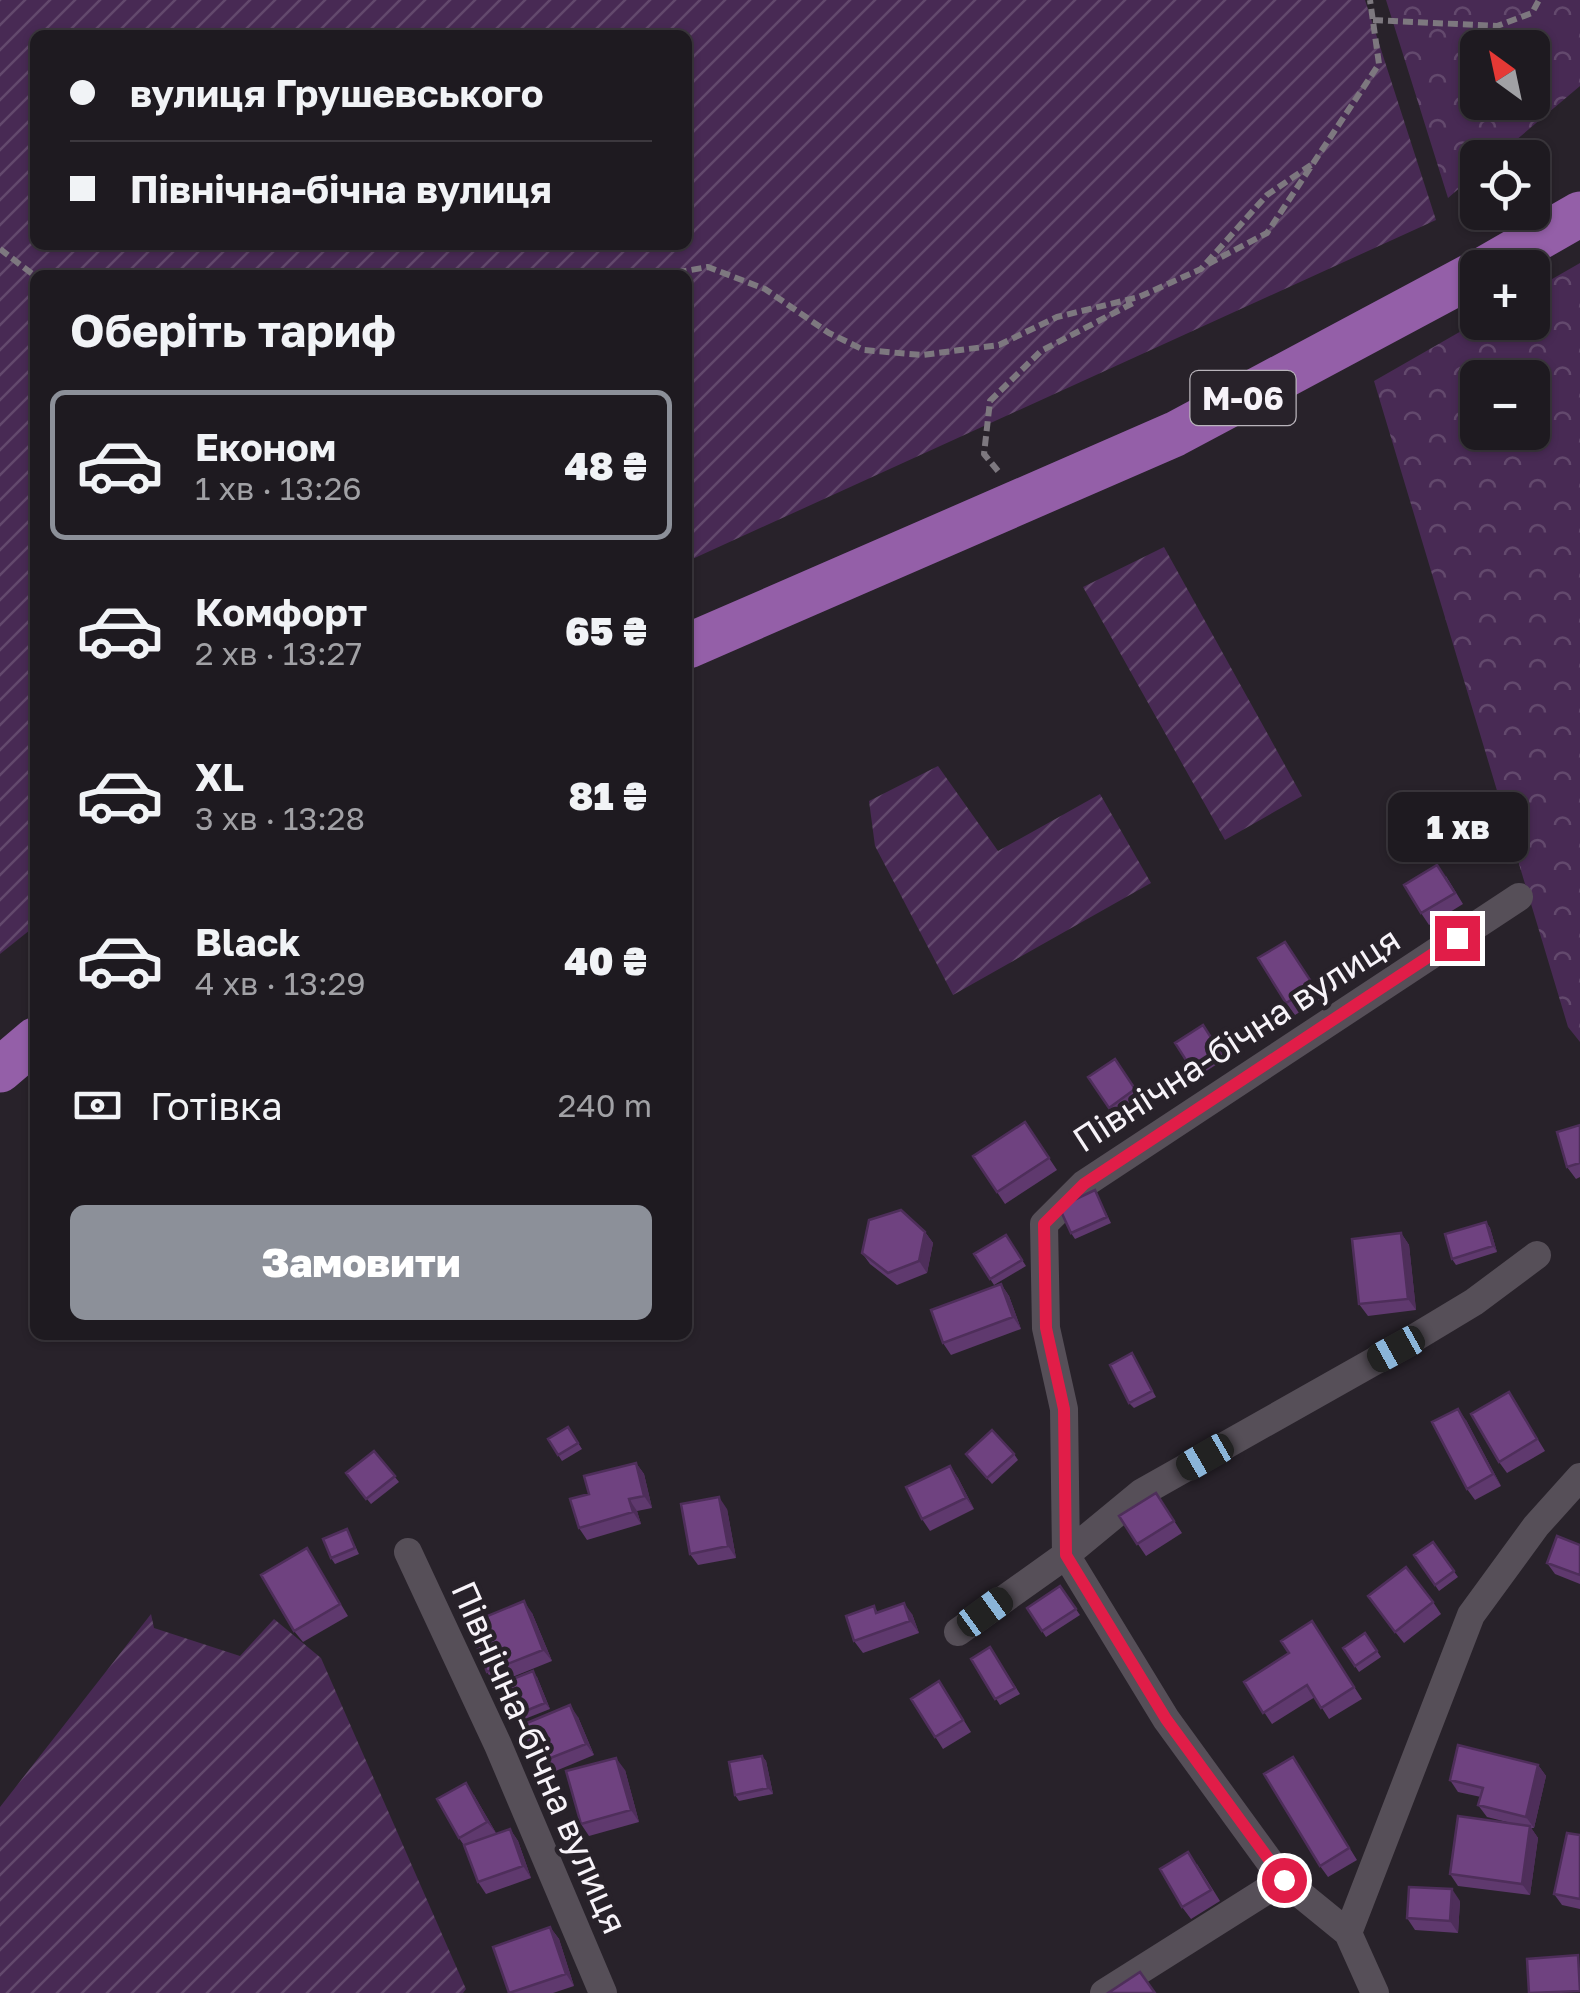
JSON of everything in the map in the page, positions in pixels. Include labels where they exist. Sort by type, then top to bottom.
[{"type":"highway","points":[[1517,250],[1580,214]]},
{"type":"highway","name":"М-06","points":[[692,644],[1175,434],[1460,282]]},
{"type":"highway","points":[[0,1070],[30,1044]]},
{"type":"street","name":"Північна-бічна вулиця","points":[[1066,1555],[1061,1394],[1046,1328],[1044,1224],[1084,1184],[1519,897]]},
{"type":"street","points":[[958,1632],[1066,1555],[1141,1493],[1412,1340],[1474,1302],[1537,1254]]},
{"type":"street","points":[[1348,1933],[1470,1615],[1536,1526],[1580,1477]]},
{"type":"street","name":"Північна-бічна вулиця","points":[[408,1552],[498,1744],[603,1993]]},
{"type":"street","points":[[1066,1555],[1166,1719],[1284,1880],[1348,1933],[1375,1993]]},
{"type":"street","points":[[1104,1993],[1284,1880]]},
{"type":"path","points":[[1024,500],[984,454],[990,401],[1041,351],[1267,232],[1379,64],[1370,0]]},
{"type":"path","points":[[1373,20],[1497,26],[1532,14],[1539,0]]},
{"type":"path","points":[[691,270],[708,267],[765,289],[829,332],[864,350],[922,355],[999,346],[1057,317],[1139,297],[1201,269],[1267,195],[1312,165]]},
{"type":"path","points":[[0,249],[30,272]]},
{"type":"green space","points":[[0,0],[1365,0],[1436,220],[692,559],[692,270],[30,270],[30,930],[0,954]]},
{"type":"green space","points":[[1386,0],[1580,0],[1580,86],[1550,111],[1550,30],[1460,30],[1460,120],[1540,120],[1516,140],[1460,140],[1460,188],[1448,198]]},
{"type":"green space","points":[[1580,263],[1580,1042],[1568,1027],[1374,381],[1460,332],[1460,340],[1550,340],[1550,280]]},
{"type":"green space","points":[[1164,547],[1302,796],[1225,840],[1083,587]]},
{"type":"green space","points":[[938,766],[998,851],[1100,794],[1151,883],[953,995],[875,846],[869,801]]},
{"type":"green space","points":[[151,1614],[154,1628],[240,1656],[274,1619],[321,1658],[466,1989],[463,1993],[0,1993],[0,1807]]},
{"type":"building","points":[[1437,865],[1455,893],[1421,913],[1404,885]]},
{"type":"building","points":[[1285,942],[1314,986],[1286,1003],[1258,958]]},
{"type":"building","points":[[1203,1025],[1221,1053],[1193,1071],[1175,1043]]},
{"type":"building","points":[[1115,1059],[1135,1089],[1109,1108],[1088,1077]]},
{"type":"building","points":[[1025,1122],[1049,1158],[997,1192],[973,1156]]},
{"type":"building","points":[[1580,1125],[1580,1163],[1567,1167],[1557,1132]]},
{"type":"building","points":[[1095,1190],[1107,1217],[1071,1233],[1059,1207]]},
{"type":"building","points":[[901,1210],[925,1232],[919,1261],[888,1273],[862,1253],[869,1220]]},
{"type":"building","points":[[1486,1222],[1493,1246],[1452,1259],[1445,1234]]},
{"type":"building","points":[[1401,1233],[1408,1299],[1359,1304],[1352,1239]]},
{"type":"building","points":[[1006,1235],[1022,1260],[990,1279],[974,1254]]},
{"type":"building","points":[[1001,1284],[1013,1317],[943,1343],[931,1310]]},
{"type":"building","points":[[1132,1353],[1152,1391],[1129,1403],[1110,1365]]},
{"type":"building","points":[[1509,1392],[1537,1439],[1499,1462],[1471,1414]]},
{"type":"building","points":[[1458,1409],[1493,1474],[1467,1489],[1432,1422]]},
{"type":"building","points":[[568,1427],[578,1443],[558,1455],[548,1439]]},
{"type":"building","points":[[992,1430],[1014,1454],[987,1478],[966,1454]]},
{"type":"building","points":[[374,1451],[395,1476],[366,1499],[346,1473]]},
{"type":"building","points":[[636,1463],[644,1496],[629,1499],[633,1512],[579,1528],[570,1499],[589,1494],[584,1476]]},
{"type":"building","points":[[950,1466],[966,1498],[922,1519],[906,1487]]},
{"type":"building","points":[[1156,1493],[1174,1521],[1137,1544],[1119,1516]]},
{"type":"building","points":[[719,1497],[728,1546],[690,1554],[681,1504]]},
{"type":"building","points":[[347,1529],[355,1548],[331,1558],[323,1539]]},
{"type":"building","points":[[1557,1536],[1580,1545],[1580,1575],[1547,1563]]},
{"type":"building","points":[[1433,1542],[1454,1571],[1435,1585],[1414,1555]]},
{"type":"building","points":[[307,1548],[340,1604],[294,1631],[261,1575]]},
{"type":"building","points":[[1406,1567],[1433,1602],[1395,1632],[1368,1596]]},
{"type":"building","points":[[1060,1586],[1076,1609],[1042,1631],[1027,1608]]},
{"type":"building","points":[[524,1601],[543,1650],[487,1672],[468,1624]]},
{"type":"building","points":[[904,1603],[910,1621],[854,1641],[846,1616],[874,1606],[876,1613]]},
{"type":"building","points":[[1312,1621],[1354,1687],[1321,1708],[1307,1685],[1263,1713],[1244,1682],[1289,1653],[1281,1641]]},
{"type":"building","points":[[1365,1633],[1377,1651],[1355,1666],[1343,1648]]},
{"type":"building","points":[[990,1647],[1015,1688],[995,1699],[971,1659]]},
{"type":"building","points":[[533,1671],[545,1703],[513,1716],[500,1684]]},
{"type":"building","points":[[939,1681],[963,1720],[935,1737],[911,1699]]},
{"type":"building","points":[[570,1705],[586,1744],[538,1763],[522,1725]]},
{"type":"building","points":[[1458,1745],[1538,1765],[1526,1817],[1478,1805],[1483,1788],[1450,1780]]},
{"type":"building","points":[[762,1756],[768,1788],[735,1795],[729,1762]]},
{"type":"building","points":[[1293,1757],[1349,1848],[1320,1866],[1264,1774]]},
{"type":"building","points":[[616,1758],[631,1810],[581,1824],[566,1771]]},
{"type":"building","points":[[466,1783],[487,1822],[459,1838],[437,1799]]},
{"type":"building","points":[[1458,1816],[1530,1826],[1522,1884],[1450,1874]]},
{"type":"building","points":[[510,1829],[523,1866],[478,1882],[464,1845]]},
{"type":"building","points":[[1567,1833],[1580,1835],[1580,1899],[1554,1894]]},
{"type":"building","points":[[1188,1852],[1211,1890],[1182,1907],[1160,1869]]},
{"type":"building","points":[[1409,1887],[1452,1889],[1450,1921],[1407,1918]]},
{"type":"building","points":[[550,1927],[566,1974],[509,1993],[493,1947]]},
{"type":"building","points":[[1578,1955],[1580,1991],[1529,1993],[1527,1959]]},
{"type":"building","points":[[1140,1972],[1155,1993],[1108,1993]]},
{"type":"route","points":[[1284,1880],[1166,1719],[1066,1555],[1064,1409],[1046,1328],[1044,1224],[1084,1184],[1457,938]]}]
